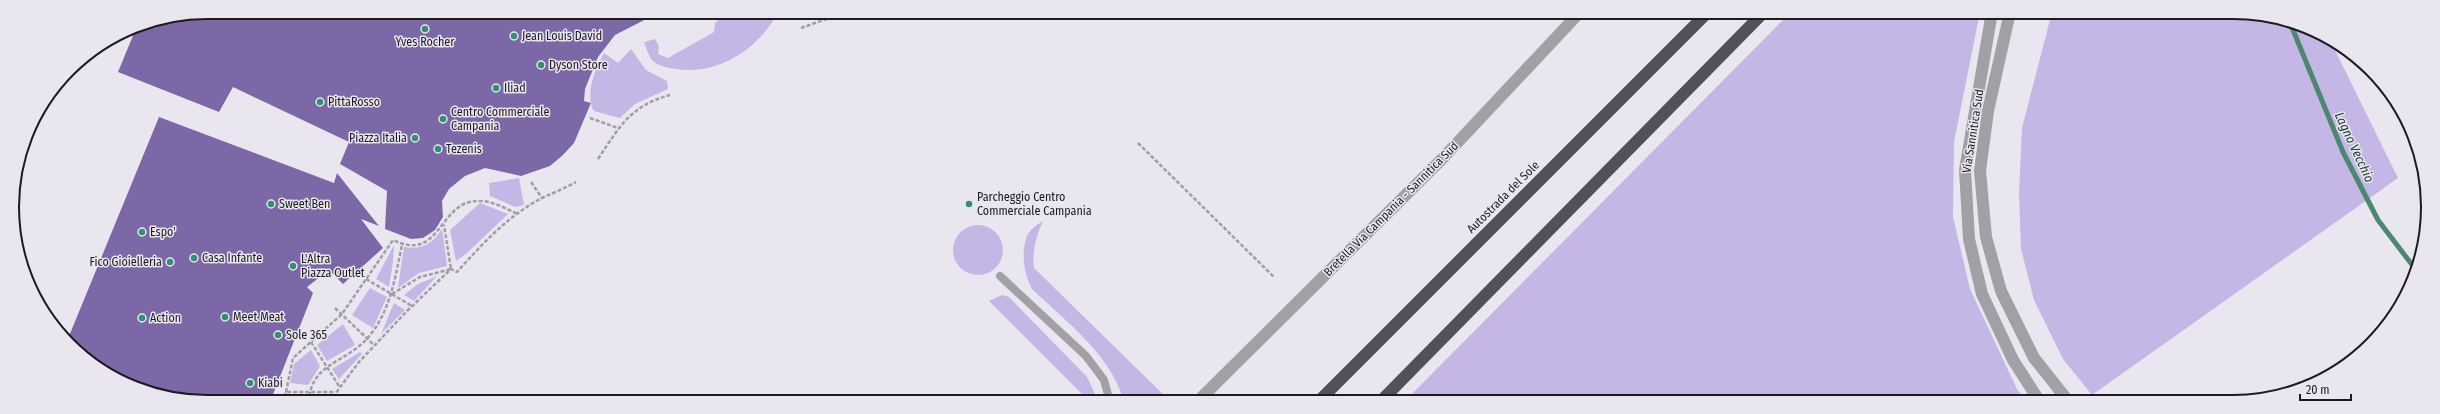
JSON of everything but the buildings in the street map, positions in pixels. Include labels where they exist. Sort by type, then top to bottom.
[{"type":"highway","name":"Autostrada del Sole","points":[[1325,395],[1701,19]]},
{"type":"highway","points":[[1387,395],[1757,19]]},
{"type":"street","name":"Bretella Via Campania - Sannitica Sud","points":[[1204,395],[1442,159],[1573,19]]},
{"type":"street","name":"Via Sannitica Sud","points":[[1991,19],[1965,170],[1970,239],[1982,294],[2013,360],[2036,395]]},
{"type":"street","name":"Via Sannitica Sud","points":[[2008,19],[1988,111],[1980,171],[1986,237],[2004,298],[2034,358],[2061,395]]},
{"type":"lane","points":[[1000,276],[1086,356],[1104,380],[1108,395]]},
{"type":"path","points":[[801,28],[826,19]]},
{"type":"path","points":[[598,159],[618,128],[636,109],[656,99],[670,95]]},
{"type":"path","points":[[590,118],[618,128]]},
{"type":"path","points":[[1138,143],[1274,277]]},
{"type":"path","points":[[530,182],[542,198]]},
{"type":"path","points":[[392,294],[420,277],[451,269],[457,272],[487,240],[518,214],[542,198],[576,182]]},
{"type":"path","points":[[285,395],[293,358],[342,314],[393,240],[402,245],[420,245],[428,241],[444,225],[456,208],[472,202],[480,201],[495,204],[518,214]]},
{"type":"path","points":[[444,225],[451,269]]},
{"type":"path","points":[[309,392],[318,376],[327,367],[357,348],[377,326],[392,294],[402,245]]},
{"type":"path","points":[[333,395],[374,345],[451,269]]},
{"type":"path","points":[[366,279],[412,306]]},
{"type":"path","points":[[335,308],[374,345]]},
{"type":"path","points":[[311,342],[339,386]]},
{"type":"path","points":[[286,392],[335,392]]},
{"type":"shaded area","points":[[719,19],[774,19],[760,37],[749,48],[722,64],[707,68],[692,70],[676,69],[659,65],[651,59],[644,42],[655,39],[659,46],[658,54],[668,58],[714,32],[715,23]]},
{"type":"shaded area","points":[[1784,19],[1979,19],[1954,142],[1953,217],[1970,289],[2021,395],[1411,395]]},
{"type":"shaded area","points":[[2050,19],[2245,19],[2282,25],[2316,38],[2335,49],[2398,178],[2092,395],[2063,359],[2034,300],[2021,249],[2019,193],[2022,128]]},
{"type":"shaded area","points":[[631,49],[646,70],[667,81],[668,89],[635,104],[620,118],[594,111],[591,105],[590,97],[592,81],[604,53],[618,63]]},
{"type":"shaded area","points":[[519,178],[524,205],[515,207],[490,196],[489,183]]},
{"type":"shaded area","points":[[480,203],[508,214],[467,253],[456,261],[450,230]]},
{"type":"shaded area","points":[[1043,221],[1035,244],[1034,268],[1164,395],[1122,395],[1109,369],[1098,354],[1073,327],[1032,289],[1025,269],[1024,247],[1029,232]]},
{"type":"shaded area","points":[[978,225],[988,227],[996,232],[1001,240],[1003,250],[1001,260],[996,268],[988,273],[978,275],[968,273],[960,268],[955,260],[953,250],[955,240],[960,232],[968,227]]},
{"type":"shaded area","points":[[442,229],[447,266],[419,273],[398,288],[404,247],[422,247],[435,239]]},
{"type":"shaded area","points":[[394,245],[393,262],[389,287],[376,279]]},
{"type":"shaded area","points":[[437,276],[414,301],[404,295],[418,284]]},
{"type":"shaded area","points":[[370,288],[387,297],[373,328],[352,315]]},
{"type":"shaded area","points":[[1002,295],[1009,297],[1087,377],[1096,395],[1083,395],[989,301]]},
{"type":"shaded area","points":[[394,303],[405,310],[381,334]]},
{"type":"shaded area","points":[[343,324],[355,345],[327,361],[317,345]]},
{"type":"shaded area","points":[[311,350],[320,366],[308,385],[290,383],[294,364]]},
{"type":"shaded area","points":[[360,352],[362,354],[339,379],[332,369]]},
{"type":"waterway","name":"Lagno Vecchio","points":[[2293,29],[2343,152],[2378,220],[2412,265]]},
{"type":"place","name":"Yves Rocher","points":[[425,29]]},
{"type":"place","name":"Jean Louis David","points":[[514,36]]},
{"type":"place","name":"Dyson Store","points":[[541,65]]},
{"type":"place","name":"Iliad","points":[[496,88]]},
{"type":"place","name":"PittaRosso","points":[[320,102]]},
{"type":"place","name":"Centro Commerciale Campania","points":[[443,119]]},
{"type":"place","name":"Piazza Italia","points":[[415,138]]},
{"type":"place","name":"Tezenis","points":[[438,149]]},
{"type":"place","name":"Sweet Ben","points":[[271,204]]},
{"type":"place","name":"Parcheggio Centro Commerciale Campania","points":[[969,204]]},
{"type":"place","name":"Espo'","points":[[142,232]]},
{"type":"place","name":"Casa Infante","points":[[194,258]]},
{"type":"place","name":"Fico Gioielleria","points":[[170,262]]},
{"type":"place","name":"L'Altra Piazza Outlet","points":[[293,266]]},
{"type":"place","name":"Meet Meat","points":[[225,317]]},
{"type":"place","name":"Action","points":[[142,318]]},
{"type":"place","name":"Sole 365","points":[[278,335]]},
{"type":"place","name":"Kiabi","points":[[250,383]]}]
